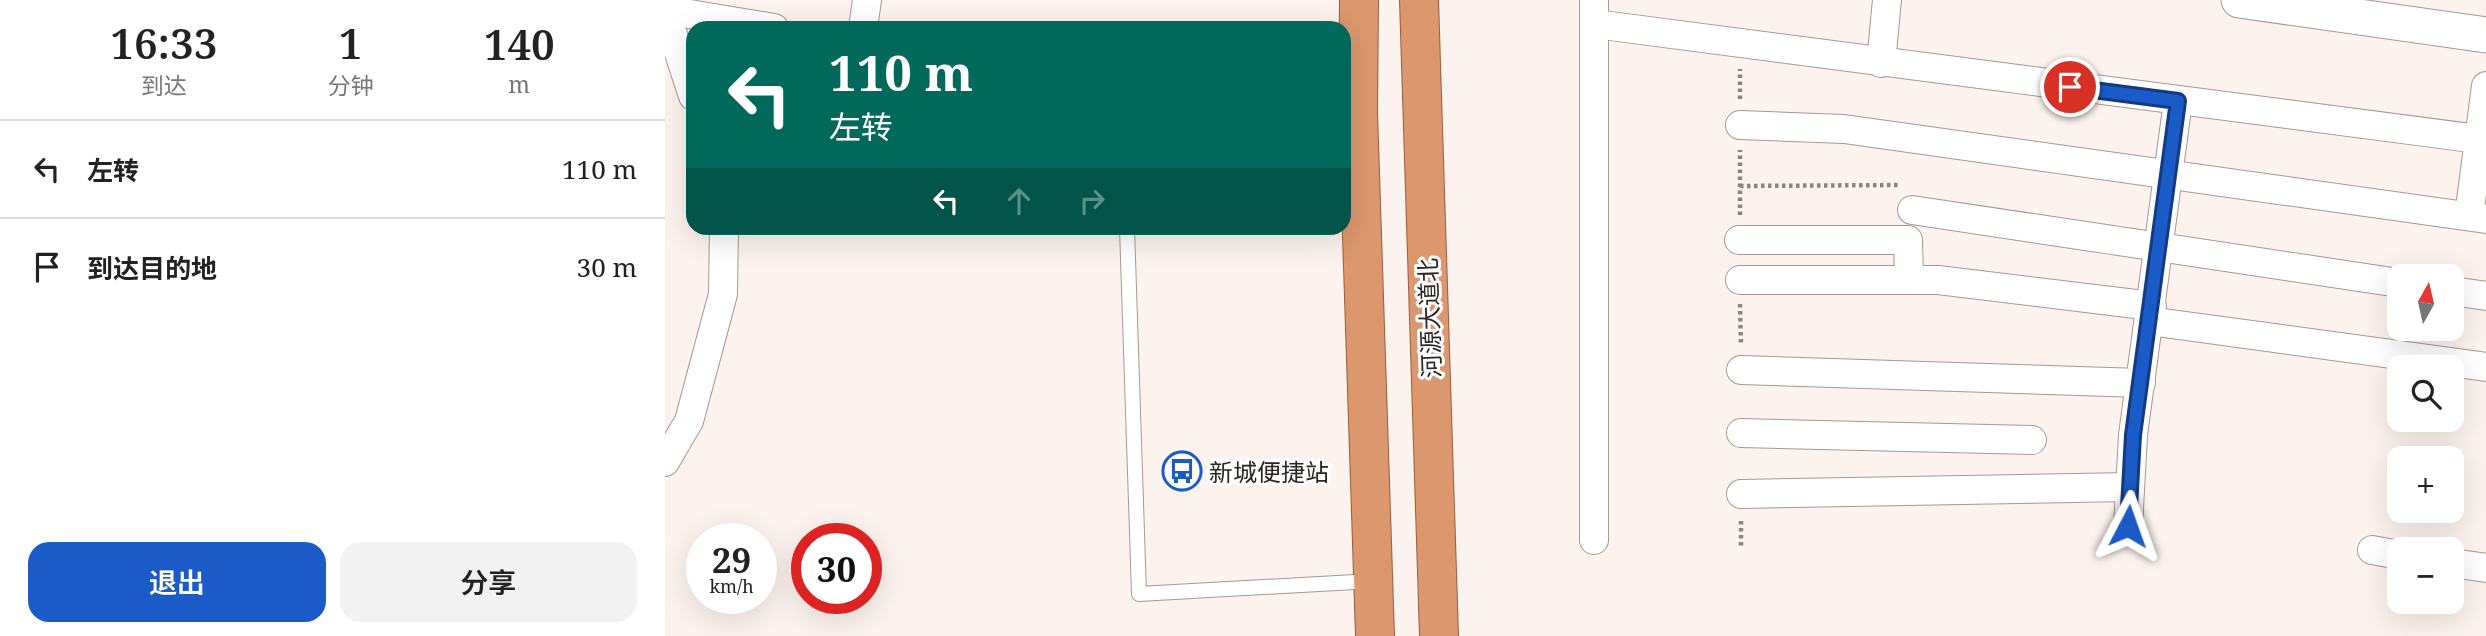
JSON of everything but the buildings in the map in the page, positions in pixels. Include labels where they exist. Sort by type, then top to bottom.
[{"type":"highway","points":[[1359,0],[1352,153],[1375,636]]},
{"type":"highway","name":"河源大道北","points":[[1419,0],[1439,636]]},
{"type":"highway","points":[[1351,66],[1359,39]]},
{"type":"street","points":[[864,21],[867,0]]},
{"type":"street","points":[[873,21],[876,0]]},
{"type":"street","points":[[1881,63],[1887,0]]},
{"type":"street","points":[[2239,0],[2486,35]]},
{"type":"street","points":[[1594,540],[1594,12],[1881,63],[2483,140]]},
{"type":"street","points":[[670,16],[713,21]]},
{"type":"street","points":[[670,16],[686,47]]},
{"type":"street","points":[[670,16],[686,72]]},
{"type":"street","points":[[1740,125],[1844,129],[2477,218],[2486,86]]},
{"type":"street","points":[[2128,526],[2141,383],[2178,101]]},
{"type":"street","points":[[1913,211],[2387,281]]},
{"type":"street","points":[[665,445],[682,417],[713,294],[714,235]]},
{"type":"street","points":[[665,462],[689,421],[723,294],[724,235]]},
{"type":"street","points":[[1739,240],[1908,240],[1909,280]]},
{"type":"street","points":[[1740,280],[1938,280],[2486,368]]},
{"type":"street","points":[[2464,293],[2486,296]]},
{"type":"street","points":[[1741,370],[2141,383]]},
{"type":"street","points":[[1741,433],[2032,440]]},
{"type":"street","points":[[1741,494],[2130,487]]},
{"type":"street","points":[[2464,565],[2486,568]]},
{"type":"lane","points":[[1128,235],[1139,594],[1373,581]]},
{"type":"path","points":[[1740,186],[1910,186],[1913,211]]},
{"type":"place","name":"新城便捷站","points":[[1182,471]]},
{"type":"route","points":[[2070,87],[2178,101],[2164,223],[2133,435],[2128,526]]}]
